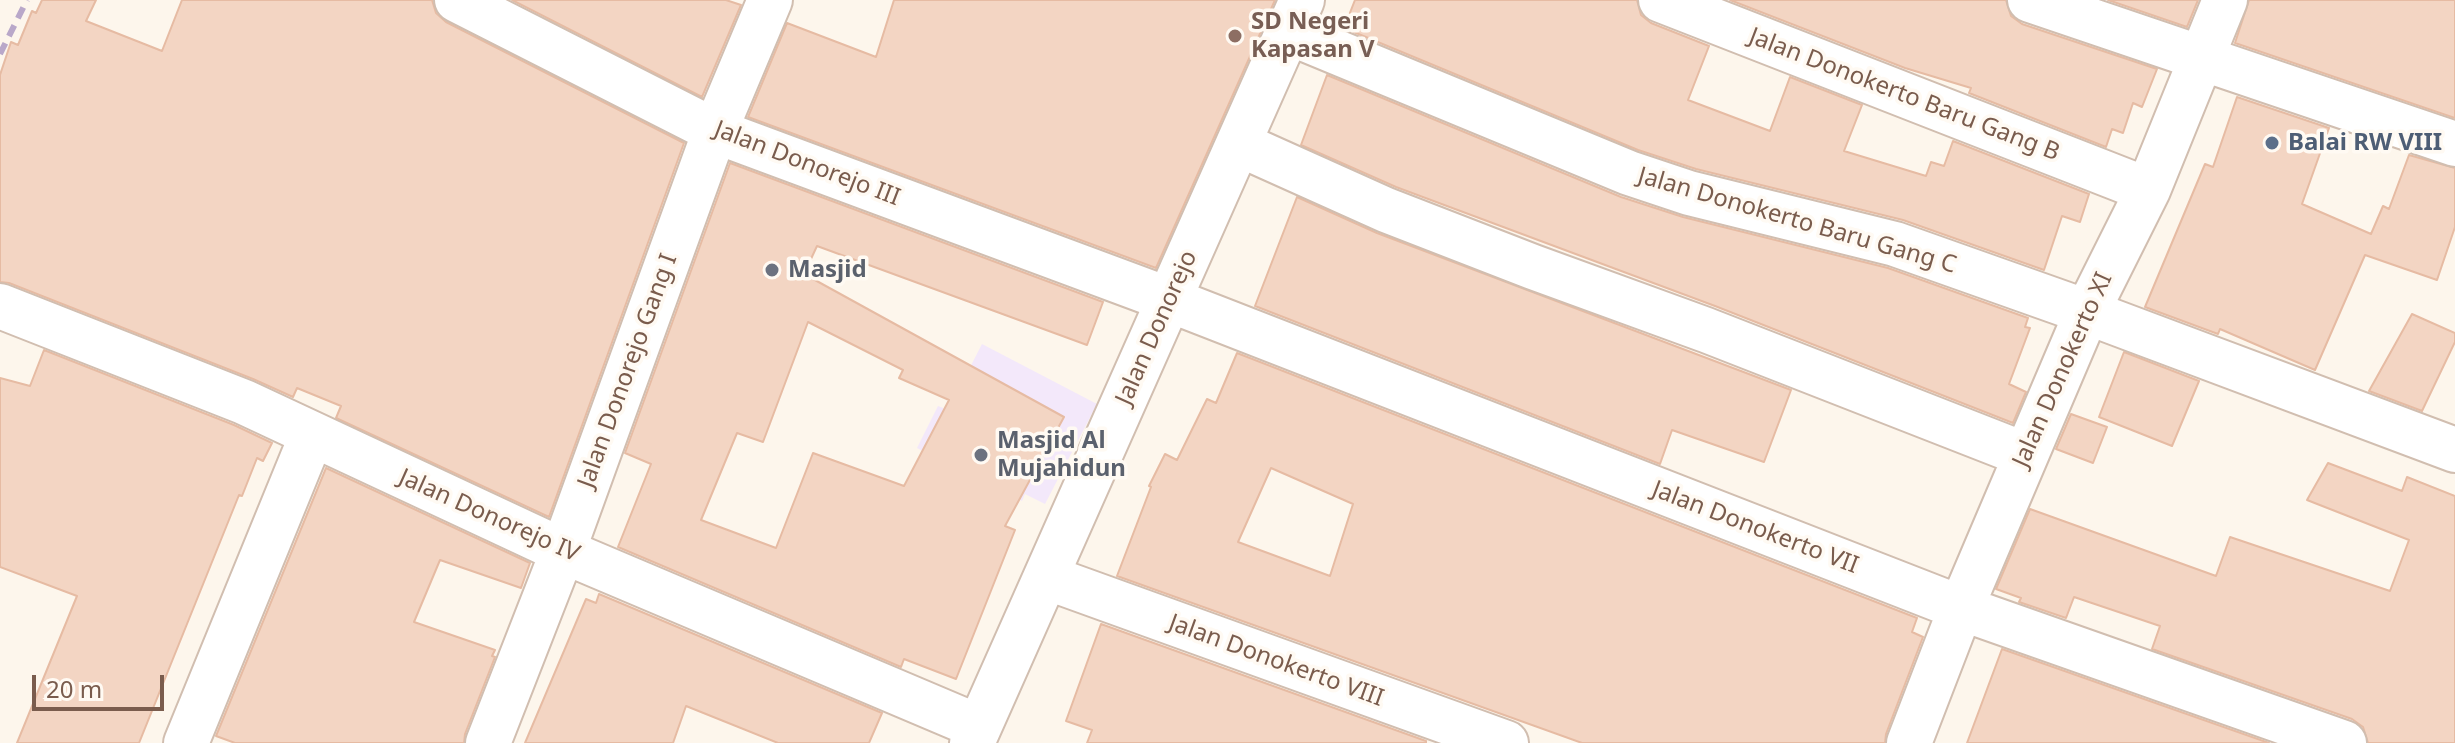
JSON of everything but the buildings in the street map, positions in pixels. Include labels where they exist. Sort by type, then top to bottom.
[{"type":"street","name":"Jalan Donorejo III","points":[[457,0],[715,131],[1170,300]]},
{"type":"street","name":"Jalan Donorejo Gang I","points":[[488,743],[563,551],[715,131],[770,0]]},
{"type":"street","name":"Jalan Donokerto Baru Gang B","points":[[1661,0],[2148,190]]},
{"type":"street","points":[[2030,0],[2455,144]]},
{"type":"street","name":"Jalan Donokerto XI","points":[[1909,743],[1961,608],[2026,455],[2087,312],[2148,190],[2225,0]]},
{"type":"street","name":"Jalan Donorejo","points":[[975,735],[1295,16]]},
{"type":"street","name":"Jalan Donokerto Baru Gang C","points":[[1295,16],[1629,173],[1689,193],[1895,244],[2087,312],[2455,450]]},
{"type":"street","points":[[1239,144],[1386,210],[2026,455]]},
{"type":"street","name":"Jalan Donokerto VII","points":[[1170,300],[1961,608],[2344,743]]},
{"type":"street","name":"Jalan Donorejo IV","points":[[0,306],[244,402],[563,551],[975,735]]},
{"type":"street","points":[[186,743],[312,435]]},
{"type":"street","name":"Jalan Donokerto VIII","points":[[1046,577],[1506,743]]},
{"type":"shaded area","points":[[982,344],[1097,404],[1045,504],[1025,494],[1022,501],[917,448],[938,406],[948,410]]},
{"type":"railway","points":[[0,54],[27,0]]},
{"type":"place","name":"SD Negeri Kapasan V","points":[[1235,36]]},
{"type":"place","name":"Balai RW VIII","points":[[2272,143]]},
{"type":"place","name":"Masjid","points":[[772,270]]},
{"type":"place","name":"Masjid Al Mujahidun","points":[[981,455]]}]
